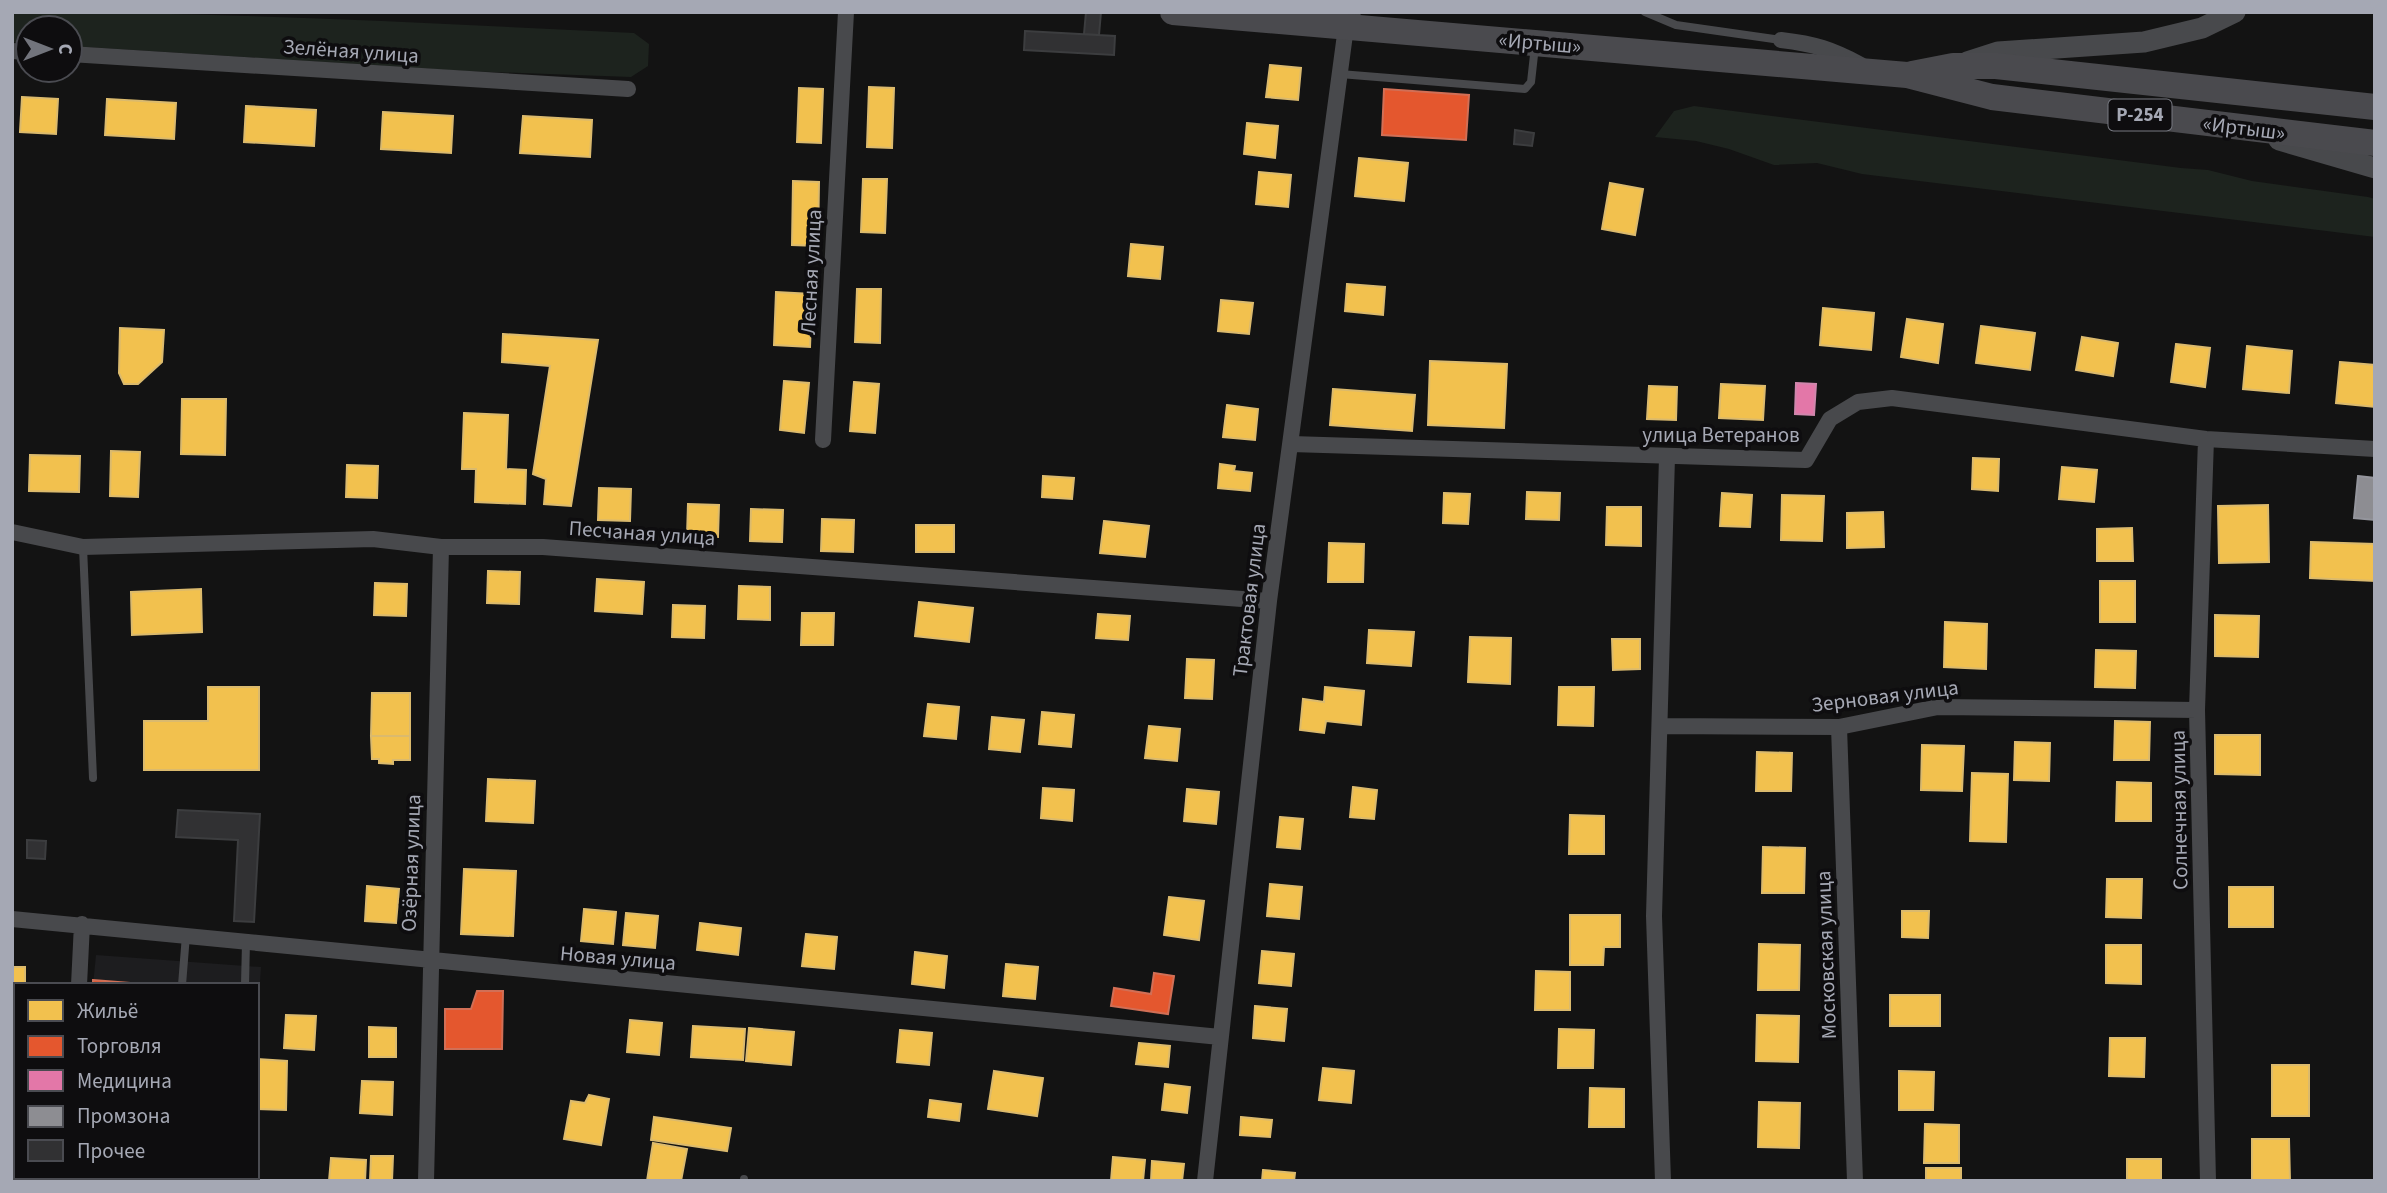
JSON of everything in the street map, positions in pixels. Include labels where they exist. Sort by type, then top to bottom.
[{"type":"highway","name":"«Иртыш»","points":[[1173,12],[1349,20],[1535,43],[1872,71],[1907,75],[1992,97],[2375,143]]},
{"type":"highway","name":"«Иртыш»","points":[[1907,75],[1953,66],[1996,66],[2375,107]]},
{"type":"street","name":"Лесная улица","points":[[823,440],[846,12]]},
{"type":"street","points":[[1953,66],[1998,52],[2144,42],[2202,28],[2235,12]]},
{"type":"street","name":"Трактовая улица","points":[[1205,1181],[1269,601],[1349,20]]},
{"type":"street","points":[[1781,40],[1831,49],[1872,71]]},
{"type":"street","name":"Зелёная улица","points":[[84,55],[628,89]]},
{"type":"street","points":[[2236,127],[2375,167]]},
{"type":"street","name":"улица Ветеранов","points":[[1291,444],[1806,460],[1830,419],[1858,402],[1892,398],[2206,439],[2375,449]]},
{"type":"street","name":"Солнечная улица","points":[[2206,439],[2197,710],[2208,1181]]},
{"type":"street","points":[[1663,1181],[1654,916],[1667,457]]},
{"type":"street","name":"Песчаная улица","points":[[12,532],[83,547],[373,539],[441,547],[556,548],[1269,601]]},
{"type":"street","name":"Озёрная улица","points":[[426,1181],[441,547]]},
{"type":"street","name":"Зерновая улица","points":[[1661,726],[1839,727],[1938,707],[2197,710]]},
{"type":"street","name":"Московская улица","points":[[1839,727],[1855,1181]]},
{"type":"street","name":"Новая улица","points":[[12,919],[1220,1037]]},
{"type":"street","points":[[79,983],[82,925]]},
{"type":"lane","points":[[1644,12],[1676,25],[1781,40]]},
{"type":"lane","points":[[1340,74],[1524,89],[1531,82],[1535,43]]},
{"type":"lane","points":[[83,547],[93,778]]},
{"type":"lane","points":[[181,983],[186,935]]},
{"type":"lane","points":[[245,983],[246,942]]},
{"type":"shaded area","points":[[12,12],[90,12],[634,33],[649,44],[648,66],[631,77],[465,71],[84,47],[84,14],[14,14],[12,42]]},
{"type":"shaded area","points":[[1694,106],[2208,170],[2252,181],[2368,197],[2375,199],[2375,237],[1862,174],[1817,163],[1774,165],[1696,141],[1655,137],[1674,111]]},
{"type":"shaded area","points":[[96,955],[261,967],[259,998],[259,983],[93,983]]},
{"type":"building: Жильё","points":[[1270,65],[1301,68],[1298,100],[1266,97]]},
{"type":"building: Жильё","points":[[869,87],[894,88],[892,148],[867,147]]},
{"type":"building: Жильё","points":[[799,88],[823,89],[821,143],[797,142]]},
{"type":"building: Жильё","points":[[22,97],[58,99],[56,134],[20,132]]},
{"type":"building: Жильё","points":[[107,99],[176,103],[174,139],[105,135]]},
{"type":"building: Жильё","points":[[246,106],[316,110],[314,146],[244,142]]},
{"type":"building: Жильё","points":[[383,112],[453,116],[451,153],[381,149]]},
{"type":"building: Жильё","points":[[523,116],[592,120],[590,157],[520,153]]},
{"type":"building: Жильё","points":[[1247,123],[1278,126],[1275,158],[1244,154]]},
{"type":"building: Жильё","points":[[1359,158],[1408,163],[1404,201],[1355,196]]},
{"type":"building: Жильё","points":[[1259,172],[1291,175],[1288,207],[1256,204]]},
{"type":"building: Жильё","points":[[863,179],[887,179],[885,233],[861,232]]},
{"type":"building: Жильё","points":[[793,181],[819,182],[818,246],[792,245]]},
{"type":"building: Жильё","points":[[1610,183],[1643,189],[1635,235],[1602,229]]},
{"type":"building: Жильё","points":[[1131,244],[1163,247],[1160,279],[1128,276]]},
{"type":"building: Жильё","points":[[1347,284],[1385,287],[1383,315],[1345,311]]},
{"type":"building: Жильё","points":[[857,289],[881,289],[880,343],[855,342]]},
{"type":"building: Жильё","points":[[776,292],[812,294],[810,347],[774,345]]},
{"type":"building: Жильё","points":[[1221,300],[1253,303],[1249,334],[1218,331]]},
{"type":"building: Жильё","points":[[1823,308],[1874,313],[1871,350],[1820,345]]},
{"type":"building: Жильё","points":[[1907,319],[1943,324],[1938,363],[1901,357]]},
{"type":"building: Жильё","points":[[1981,326],[2035,333],[2030,370],[1976,363]]},
{"type":"building: Жильё","points":[[120,328],[164,330],[162,362],[138,384],[124,384],[119,373]]},
{"type":"building: Жильё","points":[[503,334],[598,340],[571,506],[544,504],[546,479],[533,474],[550,366],[502,362]]},
{"type":"building: Жильё","points":[[2082,337],[2118,343],[2113,376],[2076,370]]},
{"type":"building: Жильё","points":[[2176,344],[2210,348],[2205,387],[2171,382]]},
{"type":"building: Жильё","points":[[2247,346],[2292,351],[2289,393],[2243,389]]},
{"type":"building: Жильё","points":[[1430,361],[1507,364],[1504,428],[1428,425]]},
{"type":"building: Жильё","points":[[2340,362],[2375,365],[2375,407],[2336,403]]},
{"type":"building: Жильё","points":[[784,381],[809,383],[804,433],[780,430]]},
{"type":"building: Жильё","points":[[854,382],[879,384],[875,433],[850,431]]},
{"type":"building: Жильё","points":[[1721,384],[1765,386],[1763,420],[1719,418]]},
{"type":"building: Жильё","points":[[1649,386],[1677,387],[1676,420],[1647,419]]},
{"type":"building: Жильё","points":[[1333,389],[1415,395],[1412,431],[1330,425]]},
{"type":"building: Жильё","points":[[182,399],[226,399],[225,455],[181,454]]},
{"type":"building: Жильё","points":[[1227,405],[1258,409],[1255,440],[1223,437]]},
{"type":"building: Жильё","points":[[464,413],[508,415],[506,469],[526,470],[525,504],[475,502],[476,469],[462,469]]},
{"type":"building: Жильё","points":[[111,451],[140,452],[138,497],[110,496]]},
{"type":"building: Жильё","points":[[30,455],[80,456],[79,492],[29,491]]},
{"type":"building: Жильё","points":[[1973,458],[1999,459],[1998,491],[1972,489]]},
{"type":"building: Жильё","points":[[1220,464],[1235,466],[1234,471],[1252,473],[1250,491],[1218,488]]},
{"type":"building: Жильё","points":[[347,465],[378,466],[377,498],[346,497]]},
{"type":"building: Жильё","points":[[2062,467],[2097,470],[2094,502],[2059,499]]},
{"type":"building: Жильё","points":[[1043,476],[1074,478],[1072,499],[1042,497]]},
{"type":"building: Жильё","points":[[599,488],[631,489],[630,521],[598,520]]},
{"type":"building: Жильё","points":[[1527,492],[1560,493],[1559,520],[1526,519]]},
{"type":"building: Жильё","points":[[1444,493],[1470,494],[1468,524],[1443,523]]},
{"type":"building: Жильё","points":[[1722,493],[1752,495],[1750,527],[1720,526]]},
{"type":"building: Жильё","points":[[1782,495],[1824,496],[1822,541],[1781,540]]},
{"type":"building: Жильё","points":[[688,504],[719,505],[718,537],[687,536]]},
{"type":"building: Жильё","points":[[2268,505],[2269,562],[2219,563],[2218,506]]},
{"type":"building: Жильё","points":[[1607,507],[1641,507],[1641,546],[1606,545]]},
{"type":"building: Жильё","points":[[751,509],[783,510],[782,542],[750,541]]},
{"type":"building: Жильё","points":[[1883,512],[1884,547],[1847,548],[1847,513]]},
{"type":"building: Жильё","points":[[822,519],[854,520],[853,552],[821,551]]},
{"type":"building: Жильё","points":[[1104,521],[1149,526],[1145,557],[1100,553]]},
{"type":"building: Жильё","points":[[916,525],[954,525],[954,552],[916,552]]},
{"type":"building: Жильё","points":[[2132,528],[2133,561],[2097,561],[2097,529]]},
{"type":"building: Жильё","points":[[2311,542],[2375,544],[2375,581],[2310,578]]},
{"type":"building: Жильё","points":[[1329,543],[1364,544],[1363,582],[1328,582]]},
{"type":"building: Жильё","points":[[488,571],[520,572],[519,604],[487,603]]},
{"type":"building: Жильё","points":[[597,579],[644,582],[642,614],[595,611]]},
{"type":"building: Жильё","points":[[2100,581],[2135,581],[2135,622],[2100,622]]},
{"type":"building: Жильё","points":[[375,583],[407,584],[406,616],[374,615]]},
{"type":"building: Жильё","points":[[739,586],[770,587],[770,620],[738,619]]},
{"type":"building: Жильё","points":[[201,589],[202,632],[132,635],[131,592]]},
{"type":"building: Жильё","points":[[919,602],[973,608],[969,642],[915,636]]},
{"type":"building: Жильё","points":[[673,605],[705,606],[704,638],[672,637]]},
{"type":"building: Жильё","points":[[802,613],[834,613],[833,645],[801,645]]},
{"type":"building: Жильё","points":[[1098,614],[1130,616],[1128,640],[1096,638]]},
{"type":"building: Жильё","points":[[2215,615],[2259,616],[2258,657],[2215,656]]},
{"type":"building: Жильё","points":[[1945,622],[1987,624],[1986,669],[1944,667]]},
{"type":"building: Жильё","points":[[1369,630],[1414,632],[1411,666],[1367,663]]},
{"type":"building: Жильё","points":[[1470,637],[1511,638],[1510,684],[1468,682]]},
{"type":"building: Жильё","points":[[1612,639],[1640,639],[1640,669],[1613,670]]},
{"type":"building: Жильё","points":[[2096,650],[2136,651],[2135,688],[2095,687]]},
{"type":"building: Жильё","points":[[1187,659],[1214,660],[1212,699],[1185,698]]},
{"type":"building: Жильё","points":[[208,687],[259,687],[259,770],[144,770],[144,721],[208,721]]},
{"type":"building: Жильё","points":[[1325,687],[1364,691],[1361,725],[1326,721],[1324,733],[1300,730],[1303,699],[1324,702]]},
{"type":"building: Жильё","points":[[1559,687],[1594,687],[1593,726],[1558,725]]},
{"type":"building: Жильё","points":[[372,693],[410,693],[410,736],[371,736]]},
{"type":"building: Жильё","points":[[928,704],[959,707],[956,739],[924,736]]},
{"type":"building: Жильё","points":[[1042,712],[1074,715],[1071,747],[1039,744]]},
{"type":"building: Жильё","points":[[992,717],[1024,720],[1020,752],[989,749]]},
{"type":"building: Жильё","points":[[2115,721],[2150,722],[2149,760],[2114,760]]},
{"type":"building: Жильё","points":[[1149,726],[1180,729],[1177,761],[1145,758]]},
{"type":"building: Жильё","points":[[2215,735],[2260,735],[2260,775],[2215,774]]},
{"type":"building: Жильё","points":[[371,736],[410,736],[410,760],[393,760],[393,764],[379,763],[379,759],[372,759]]},
{"type":"building: Жильё","points":[[2015,742],[2050,743],[2049,781],[2014,780]]},
{"type":"building: Жильё","points":[[1922,745],[1964,746],[1962,791],[1921,790]]},
{"type":"building: Жильё","points":[[1757,752],[1792,753],[1791,791],[1756,791]]},
{"type":"building: Жильё","points":[[1972,773],[2008,774],[2006,842],[1970,841]]},
{"type":"building: Жильё","points":[[488,779],[535,781],[533,823],[486,821]]},
{"type":"building: Жильё","points":[[2117,782],[2151,783],[2151,821],[2116,821]]},
{"type":"building: Жильё","points":[[1353,787],[1377,790],[1374,819],[1350,817]]},
{"type":"building: Жильё","points":[[1043,788],[1074,790],[1072,821],[1041,818]]},
{"type":"building: Жильё","points":[[1187,789],[1219,792],[1216,824],[1184,821]]},
{"type":"building: Жильё","points":[[1570,815],[1604,816],[1604,854],[1569,854]]},
{"type":"building: Жильё","points":[[1280,817],[1303,819],[1300,849],[1277,847]]},
{"type":"building: Жильё","points":[[1763,847],[1805,848],[1804,893],[1762,893]]},
{"type":"building: Жильё","points":[[464,869],[516,871],[513,936],[461,934]]},
{"type":"building: Жильё","points":[[2107,879],[2142,879],[2141,918],[2106,917]]},
{"type":"building: Жильё","points":[[1270,884],[1302,887],[1299,919],[1267,916]]},
{"type":"building: Жильё","points":[[367,886],[399,889],[396,923],[365,921]]},
{"type":"building: Жильё","points":[[2229,887],[2273,887],[2273,927],[2229,927]]},
{"type":"building: Жильё","points":[[1169,897],[1204,901],[1199,940],[1164,935]]},
{"type":"building: Жильё","points":[[584,909],[616,912],[613,944],[581,941]]},
{"type":"building: Жильё","points":[[1902,911],[1929,911],[1928,938],[1902,937]]},
{"type":"building: Жильё","points":[[626,913],[658,916],[655,948],[623,945]]},
{"type":"building: Жильё","points":[[1570,915],[1620,915],[1620,947],[1604,947],[1603,965],[1570,965]]},
{"type":"building: Жильё","points":[[700,923],[741,928],[738,955],[697,950]]},
{"type":"building: Жильё","points":[[806,934],[837,937],[834,969],[802,966]]},
{"type":"building: Жильё","points":[[1759,944],[1800,945],[1799,990],[1758,990]]},
{"type":"building: Жильё","points":[[2106,945],[2141,945],[2141,984],[2106,983]]},
{"type":"building: Жильё","points":[[1262,951],[1294,954],[1291,986],[1259,983]]},
{"type":"building: Жильё","points":[[915,952],[947,956],[944,988],[912,984]]},
{"type":"building: Жильё","points":[[1006,964],[1038,967],[1035,999],[1003,996]]},
{"type":"building: Жильё","points":[[12,967],[25,967],[25,983],[14,983],[12,1006]]},
{"type":"building: Жильё","points":[[1536,971],[1570,972],[1570,1010],[1535,1010]]},
{"type":"building: Жильё","points":[[1890,995],[1940,995],[1940,1026],[1890,1026]]},
{"type":"building: Жильё","points":[[1255,1006],[1287,1009],[1284,1041],[1253,1038]]},
{"type":"building: Жильё","points":[[286,1015],[316,1016],[314,1050],[284,1048]]},
{"type":"building: Жильё","points":[[1757,1015],[1799,1016],[1798,1062],[1756,1061]]},
{"type":"building: Жильё","points":[[630,1020],[662,1023],[659,1055],[627,1052]]},
{"type":"building: Жильё","points":[[693,1026],[745,1029],[743,1060],[691,1057]]},
{"type":"building: Жильё","points":[[369,1027],[396,1028],[396,1057],[369,1057]]},
{"type":"building: Жильё","points":[[749,1028],[794,1032],[791,1065],[746,1061]]},
{"type":"building: Жильё","points":[[1559,1029],[1594,1030],[1593,1068],[1558,1068]]},
{"type":"building: Жильё","points":[[900,1030],[932,1033],[929,1065],[897,1062]]},
{"type":"building: Жильё","points":[[2110,1038],[2145,1038],[2144,1077],[2109,1076]]},
{"type":"building: Жильё","points":[[1139,1043],[1170,1046],[1168,1067],[1136,1064]]},
{"type":"building: Жильё","points":[[259,1059],[287,1061],[286,1110],[259,1109]]},
{"type":"building: Жильё","points":[[2272,1065],[2309,1065],[2309,1116],[2272,1116]]},
{"type":"building: Жильё","points":[[1323,1068],[1354,1071],[1351,1103],[1319,1100]]},
{"type":"building: Жильё","points":[[994,1071],[1043,1078],[1037,1116],[988,1109]]},
{"type":"building: Жильё","points":[[1899,1071],[1934,1072],[1933,1110],[1899,1110]]},
{"type":"building: Жильё","points":[[362,1081],[393,1082],[392,1115],[360,1113]]},
{"type":"building: Жильё","points":[[1165,1084],[1190,1087],[1187,1113],[1162,1110]]},
{"type":"building: Жильё","points":[[1590,1088],[1624,1089],[1624,1127],[1589,1127]]},
{"type":"building: Жильё","points":[[589,1095],[609,1099],[601,1145],[564,1139],[571,1101],[585,1103]]},
{"type":"building: Жильё","points":[[930,1100],[961,1104],[959,1121],[928,1117]]},
{"type":"building: Жильё","points":[[1759,1102],[1800,1103],[1799,1148],[1758,1147]]},
{"type":"building: Жильё","points":[[654,1117],[731,1128],[727,1151],[651,1140]]},
{"type":"building: Жильё","points":[[1241,1117],[1272,1120],[1270,1137],[1240,1135]]},
{"type":"building: Жильё","points":[[1925,1124],[1959,1125],[1959,1163],[1924,1163]]},
{"type":"building: Жильё","points":[[2252,1139],[2289,1139],[2290,1181],[2252,1181]]},
{"type":"building: Жильё","points":[[653,1143],[687,1149],[681,1181],[647,1181]]},
{"type":"building: Жильё","points":[[371,1156],[393,1156],[392,1181],[370,1181]]},
{"type":"building: Жильё","points":[[1113,1157],[1145,1160],[1143,1181],[1111,1181]]},
{"type":"building: Жильё","points":[[331,1158],[366,1160],[365,1181],[329,1181]]},
{"type":"building: Жильё","points":[[2127,1159],[2161,1159],[2161,1181],[2127,1181]]},
{"type":"building: Жильё","points":[[1152,1161],[1184,1164],[1182,1181],[1151,1181]]},
{"type":"building: Жильё","points":[[1926,1168],[1961,1168],[1961,1181],[1926,1181]]},
{"type":"building: Жильё","points":[[1263,1170],[1295,1173],[1294,1181],[1262,1181]]},
{"type":"building: Торговля","points":[[1384,89],[1469,95],[1466,140],[1382,135]]},
{"type":"building: Торговля","points":[[1154,973],[1174,976],[1168,1014],[1111,1006],[1114,988],[1151,994]]},
{"type":"building: Торговля","points":[[93,980],[130,983],[93,983]]},
{"type":"building: Торговля","points":[[477,991],[503,991],[502,1049],[445,1049],[445,1009],[471,1009]]},
{"type":"building: Торговля","points":[[96,1179],[146,1179],[146,1181]]},
{"type":"building: Медицина","points":[[1796,383],[1816,384],[1814,415],[1795,414]]},
{"type":"building: Промзона","points":[[2358,476],[2375,478],[2375,520],[2354,518]]},
{"type":"building: Промзона","points":[[172,1179],[230,1179],[230,1181]]},
{"type":"building: Прочее","points":[[1086,12],[1101,12],[1099,35],[1084,34]]},
{"type":"building: Прочее","points":[[1025,31],[1115,36],[1114,55],[1024,50]]},
{"type":"building: Прочее","points":[[1515,130],[1534,133],[1532,146],[1514,144]]},
{"type":"building: Прочее","points":[[178,810],[260,814],[254,922],[234,921],[238,840],[176,837]]},
{"type":"building: Прочее","points":[[27,840],[46,841],[45,859],[27,858]]}]
